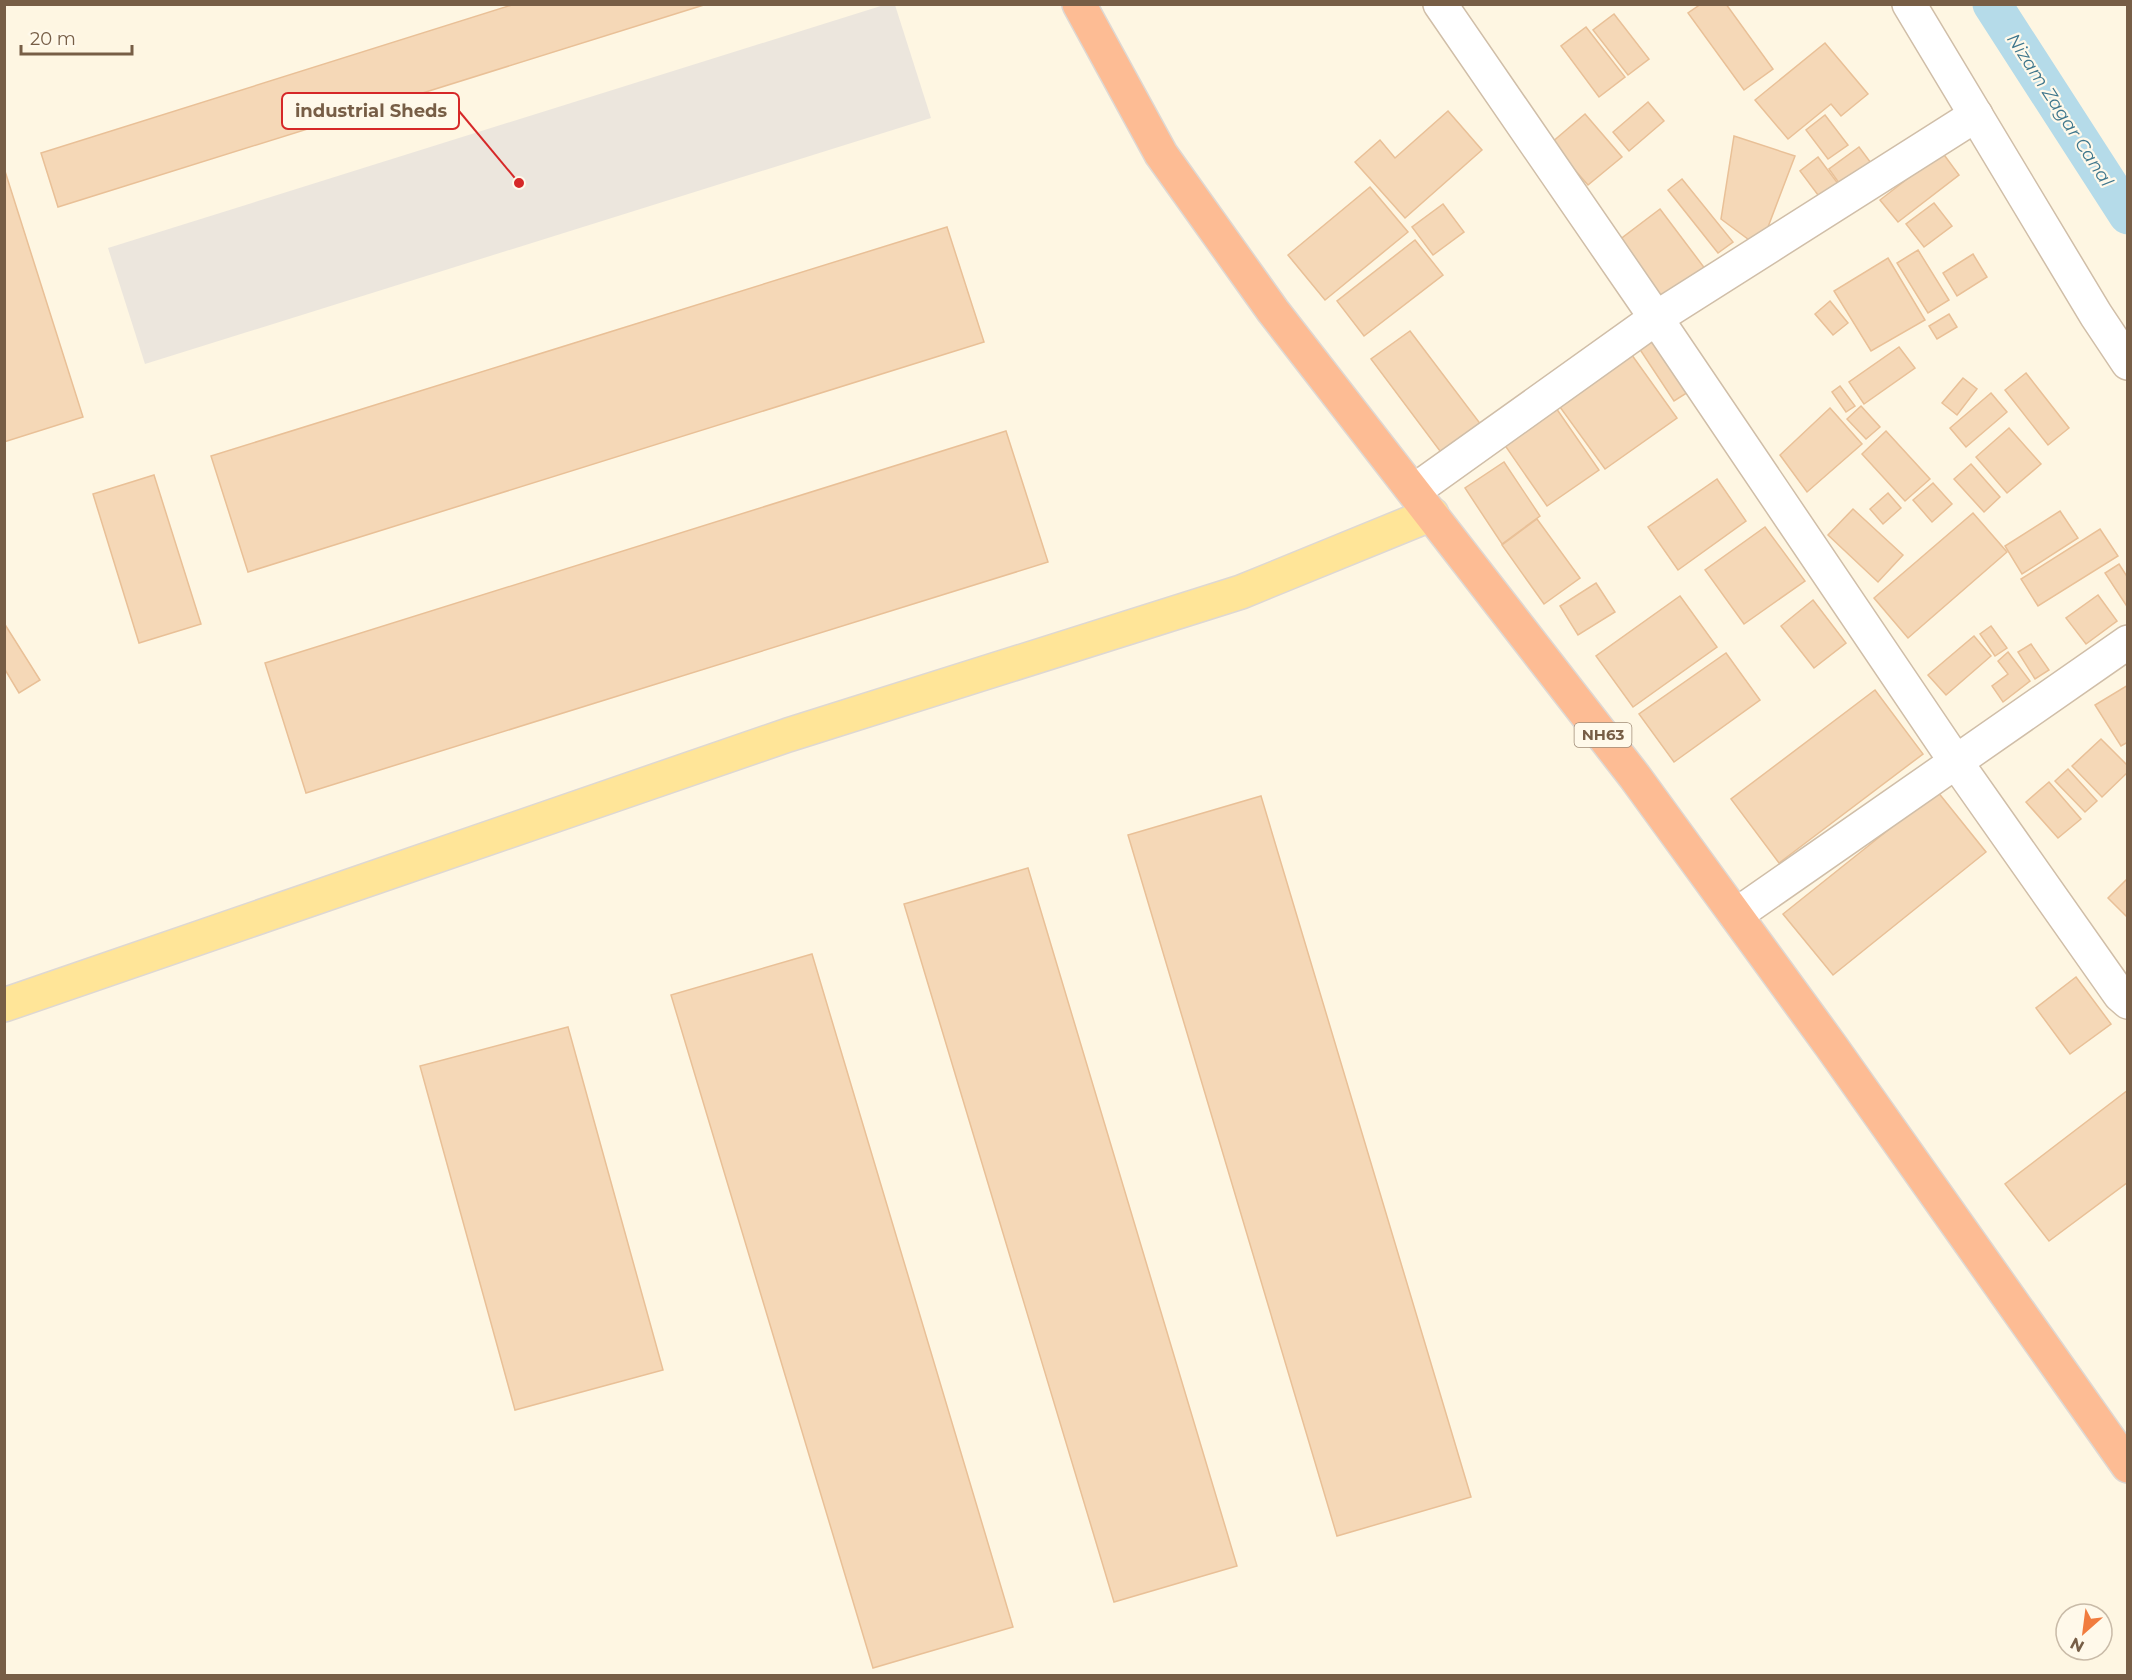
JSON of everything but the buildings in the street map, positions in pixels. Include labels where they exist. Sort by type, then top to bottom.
[{"type":"highway","name":"NH63","points":[[1079,4],[1161,154],[1273,311],[1635,777],[1831,1046],[2127,1466]]},
{"type":"main road","points":[[4,1005],[788,735],[1241,592],[1423,502]]},
{"type":"street","points":[[1440,4],[1656,318],[1956,762],[2127,1002]]},
{"type":"street","points":[[1910,4],[2127,363]]},
{"type":"street","points":[[1423,502],[1656,318],[1976,115]]},
{"type":"street","points":[[1736,915],[2127,642]]},
{"type":"shaded area","points":[[884,5],[895,5],[931,118],[145,364],[108,248]]},
{"type":"waterway","name":"Nizam Zagar Canal","points":[[1992,4],[2128,215]]},
{"type":"place","name":"industrial Sheds","points":[[519,183]]}]
